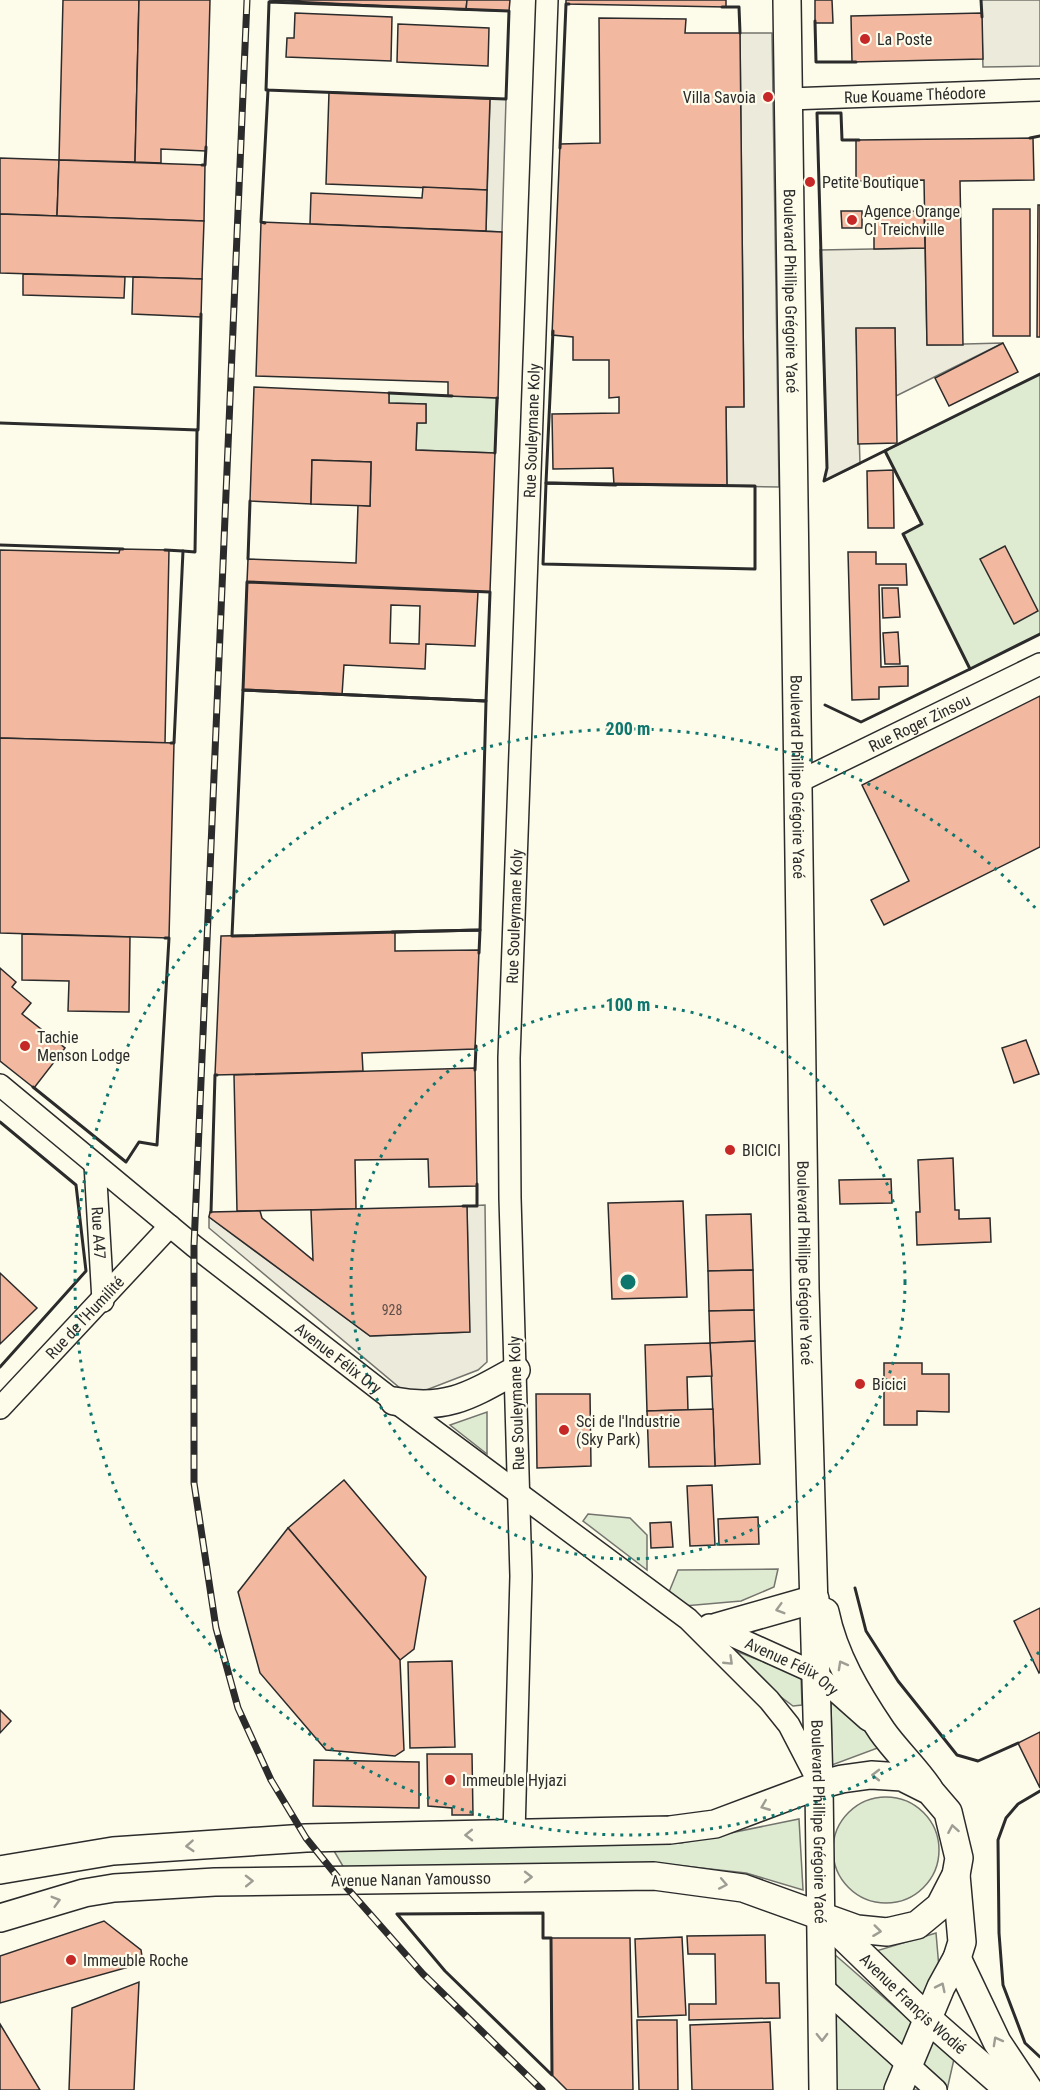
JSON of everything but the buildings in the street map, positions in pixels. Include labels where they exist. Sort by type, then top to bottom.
[{"type":"main road","name":"Boulevard Phillipe Grégoire Yacé","points":[[787,0],[805,1288],[815,1599],[823,2090]]},
{"type":"main road","points":[[394,1401],[421,1406],[443,1403],[481,1390],[516,1370]]},
{"type":"main road","name":"Boulevard Phillipe Grégoire Yacé","points":[[814,1555],[834,1648],[883,1733],[911,1763],[930,1791]]},
{"type":"main road","points":[[717,1627],[815,1599]]},
{"type":"main road","points":[[0,1870],[125,1851],[306,1838],[670,1830],[715,1824],[819,1785],[871,1774],[902,1777],[930,1791],[951,1818],[959,1858],[956,1875],[962,1942],[957,1958],[927,2018],[903,2078]]},
{"type":"main road","points":[[820,1915],[857,1929],[887,1932],[916,1925],[940,1906],[956,1875]]},
{"type":"main road","name":"Avenue Nanan Yamousso","points":[[0,1918],[84,1893],[114,1888],[226,1881],[654,1876],[743,1888],[820,1915]]},
{"type":"main road","name":"Avenue Françis Wodié","points":[[820,1915],[927,2018],[1009,2090]]},
{"type":"main road","name":"Avenue Françis Wodié","points":[[957,1958],[997,2042],[1029,2090]]},
{"type":"street","name":"Rue Souleymane Koly","points":[[514,1834],[520,1660],[519,1495],[509,1058],[547,0]]},
{"type":"street","name":"Rue Kouame Théodore","points":[[789,99],[1040,90]]},
{"type":"street","name":"Rue Roger Zinsou","points":[[798,782],[1040,664]]},
{"type":"street","name":"Avenue Félix Ory","points":[[0,1085],[170,1226],[394,1401],[688,1619],[769,1700],[789,1725],[819,1785]]},
{"type":"street","name":"Rue A47","points":[[95,1164],[103,1301]]},
{"type":"street","name":"Rue de l'Humilité","points":[[0,1408],[103,1301],[170,1226]]},
{"type":"street","name":"Avenue Félix Ory","points":[[688,1619],[717,1627],[815,1673],[883,1733]]},
{"type":"street","points":[[822,1986],[903,2078],[936,2090]]},
{"type":"green space","points":[[1040,374],[1040,634],[970,669],[903,534],[921,524],[885,451]]},
{"type":"green space","points":[[389,393],[498,398],[495,453],[416,450],[417,423],[426,423],[426,404],[389,403]]},
{"type":"green space","points":[[487,1412],[487,1454],[450,1425]]},
{"type":"green space","points":[[588,1514],[630,1518],[647,1535],[647,1570],[583,1521]]},
{"type":"green space","points":[[778,1569],[774,1587],[741,1601],[684,1606],[669,1592],[678,1570]]},
{"type":"green space","points":[[726,1647],[801,1677],[802,1705],[793,1706],[724,1654]]},
{"type":"green space","points":[[831,1698],[883,1746],[832,1765]]},
{"type":"green space","points":[[886,1797],[906,1801],[923,1813],[935,1830],[939,1850],[935,1870],[923,1887],[906,1899],[886,1903],[866,1899],[849,1887],[837,1870],[833,1850],[837,1830],[849,1813],[866,1801]]},
{"type":"green space","points":[[799,1819],[803,1890],[746,1873],[657,1863],[344,1868],[334,1851],[681,1843]]},
{"type":"green space","points":[[936,1933],[941,1991],[929,2001],[876,1951]]},
{"type":"green space","points":[[833,1953],[954,2059],[947,2090],[835,2090]]},
{"type":"shaded area","points":[[981,0],[1040,0],[1040,66],[983,67]]},
{"type":"shaded area","points":[[740,33],[772,33],[779,487],[727,486],[726,407],[744,406]]},
{"type":"shaded area","points":[[490,99],[506,99],[502,232],[486,231]]},
{"type":"shaded area","points":[[925,248],[927,345],[1003,343],[896,396],[895,328],[856,329],[860,464],[824,481],[827,468],[820,250]]},
{"type":"shaded area","points":[[485,1205],[487,1362],[478,1370],[416,1394],[400,1388],[209,1228],[209,1217],[370,1336],[469,1332],[467,1206]]},
{"type":"railway","points":[[247,0],[194,1246],[194,1483],[216,1628],[238,1708],[271,1780],[306,1838],[340,1880],[423,1974],[542,2090]]},
{"type":"wall","points":[[981,0],[982,17]]},
{"type":"wall","points":[[269,2],[509,11],[506,99],[266,90],[269,2]]},
{"type":"wall","points":[[560,148],[566,4],[569,4]]},
{"type":"wall","points":[[722,7],[739,7],[740,33]]},
{"type":"wall","points":[[815,21],[816,62],[856,62]]},
{"type":"wall","points":[[265,223],[261,222],[268,90]]},
{"type":"wall","points":[[859,140],[842,140],[841,113],[817,113],[827,468],[824,481],[1040,374]]},
{"type":"wall","points":[[1030,138],[1040,136]]},
{"type":"wall","points":[[202,165],[205,165],[206,147]]},
{"type":"wall","points":[[0,423],[198,430],[201,314]]},
{"type":"wall","points":[[553,331],[546,483],[616,485]]},
{"type":"wall","points":[[389,393],[452,396]]},
{"type":"wall","points":[[495,453],[497,398]]},
{"type":"wall","points":[[183,551],[195,552],[197,430]]},
{"type":"wall","points":[[887,450],[885,451],[922,524],[903,534],[970,669],[1040,634]]},
{"type":"wall","points":[[546,483],[755,486],[755,569],[543,564],[546,483]]},
{"type":"wall","points":[[248,559],[250,501]]},
{"type":"wall","points":[[0,545],[123,549]]},
{"type":"wall","points":[[165,550],[183,551],[174,743],[171,743]]},
{"type":"wall","points":[[247,582],[490,592],[486,701],[243,690],[247,582]]},
{"type":"wall","points":[[825,705],[861,722],[970,669]]},
{"type":"wall","points":[[243,690],[486,701],[480,930],[232,936],[243,690]]},
{"type":"wall","points":[[392,932],[480,930],[479,953]]},
{"type":"wall","points":[[33,1087],[126,1162],[139,1142],[157,1145],[169,938],[165,938]]},
{"type":"wall","points":[[475,1070],[476,1046]]},
{"type":"wall","points":[[211,1212],[215,1075],[217,1075]]},
{"type":"wall","points":[[0,1122],[76,1185],[86,1271],[0,1367]]},
{"type":"wall","points":[[463,1206],[477,1206],[477,1184]]},
{"type":"wall","points":[[855,1588],[866,1631],[898,1681],[957,1755],[978,1761],[1018,1743]]},
{"type":"wall","points":[[1040,1791],[1018,1804],[1006,1818],[998,1840],[999,1933],[1003,1985],[1025,2043],[1040,2057]]},
{"type":"wall","points":[[543,1913],[543,1938],[551,1938],[552,2075],[445,1971],[397,1914],[543,1913]]},
{"type":"place","name":"La Poste","points":[[865,39]]},
{"type":"place","name":"Villa Savoia","points":[[768,97]]},
{"type":"place","name":"Petite Boutique","points":[[810,182]]},
{"type":"place","name":"Agence Orange CI Treichville","points":[[852,220]]},
{"type":"place","name":"Tachie Menson Lodge","points":[[25,1046]]},
{"type":"place","name":"BICICI","points":[[730,1150]]},
{"type":"place","name":"Bicici","points":[[860,1384]]},
{"type":"place","name":"Sci de l'Industrie (Sky Park)","points":[[564,1430]]},
{"type":"place","name":"Immeuble Hyjazi","points":[[450,1780]]},
{"type":"place","name":"Immeuble Roche","points":[[71,1960]]}]
